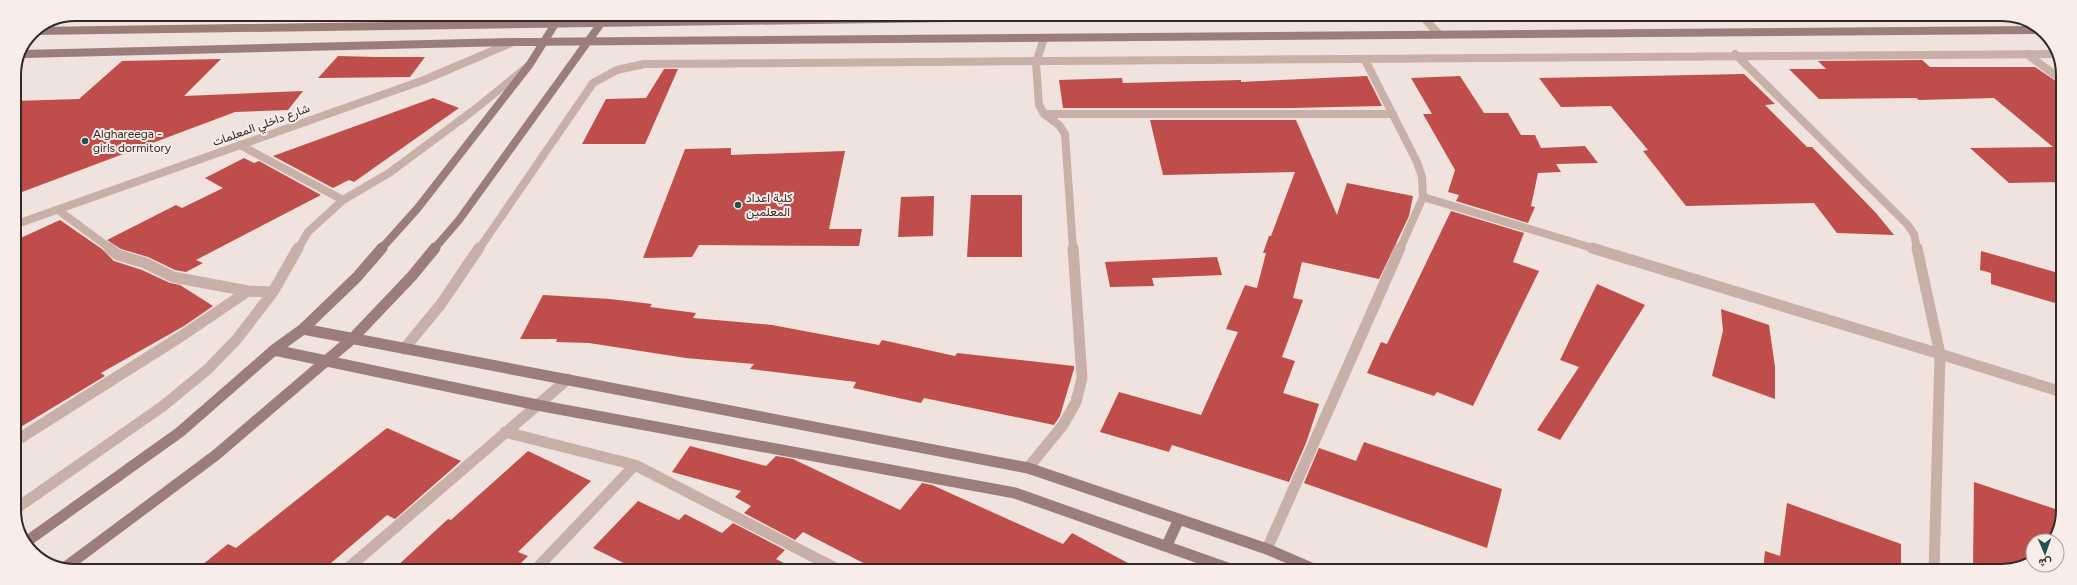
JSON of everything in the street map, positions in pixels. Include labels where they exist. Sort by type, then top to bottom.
[{"type":"main road","points":[[45,30],[555,24],[580,21]]},
{"type":"main road","points":[[70,564],[216,455],[353,338],[412,276],[459,220],[603,21]]},
{"type":"main road","points":[[617,21],[698,21]]},
{"type":"main road","points":[[30,539],[180,432],[274,350],[303,329],[357,277],[392,240],[530,64],[555,24]]},
{"type":"main road","points":[[26,54],[513,42],[544,43],[1439,34],[2032,30]]},
{"type":"main road","points":[[303,329],[1028,468],[1267,549],[1302,564]]},
{"type":"main road","points":[[274,350],[328,360],[537,406],[1015,493],[1220,564]]},
{"type":"main road","points":[[1167,545],[1179,519]]},
{"type":"street","points":[[555,24],[558,21]]},
{"type":"street","points":[[1427,21],[1439,34]]},
{"type":"street","points":[[1028,468],[1063,425],[1076,402],[1082,378],[1064,134],[1059,125],[1044,114],[1039,105],[1036,63],[1044,38]]},
{"type":"street","name":"شارع داخلي المعلمات","points":[[21,223],[424,80],[513,42]]},
{"type":"street","points":[[404,349],[441,304],[593,83],[614,70],[644,64],[1365,60],[1735,54],[2052,54]]},
{"type":"street","points":[[1735,54],[1906,224],[1914,234],[1940,354],[1934,564]]},
{"type":"street","points":[[2027,54],[2056,76]]},
{"type":"street","points":[[1267,549],[1423,197],[1420,171],[1365,60]]},
{"type":"street","points":[[21,505],[163,406],[208,369],[237,339],[273,292],[308,232],[343,200],[389,173],[474,110],[530,64]]},
{"type":"street","points":[[1044,114],[1393,114]]},
{"type":"street","points":[[240,145],[343,200]]},
{"type":"street","points":[[1423,197],[2056,390]]},
{"type":"street","points":[[58,210],[118,255],[145,263],[173,277],[248,291],[273,292]]},
{"type":"street","points":[[21,438],[183,335],[248,291]]},
{"type":"street","points":[[353,564],[568,379]]},
{"type":"street","points":[[505,432],[635,465],[827,564]]},
{"type":"street","points":[[542,564],[635,465]]},
{"type":"building","points":[[338,56],[425,57],[410,77],[318,78]]},
{"type":"building","name":"Alghareega - girls dormitory","points":[[221,59],[184,96],[303,91],[288,110],[235,112],[21,192],[21,101],[79,99],[122,61]]},
{"type":"building","points":[[1922,60],[1930,67],[2035,67],[2056,81],[2056,182],[2009,183],[1970,148],[2053,147],[1994,98],[1919,100],[1916,98],[1819,99],[1789,69],[1826,69],[1818,61]]},
{"type":"building","points":[[664,69],[678,69],[645,144],[582,144],[606,99],[646,98]]},
{"type":"building","points":[[1744,74],[1775,104],[1765,105],[1807,147],[1812,147],[1876,213],[1894,235],[1837,233],[1814,203],[1686,206],[1643,151],[1648,150],[1611,106],[1561,107],[1539,78]]},
{"type":"building","points":[[1367,76],[1382,106],[1291,108],[1063,108],[1059,80],[1122,78],[1123,83],[1241,80],[1241,82]]},
{"type":"building","points":[[1460,76],[1484,113],[1508,113],[1521,135],[1535,135],[1541,148],[1585,146],[1598,163],[1556,164],[1561,172],[1538,173],[1531,206],[1535,207],[1528,223],[1456,201],[1459,195],[1448,192],[1455,170],[1423,114],[1432,114],[1411,78]]},
{"type":"building","points":[[433,98],[459,108],[354,182],[349,180],[333,188],[273,156]]},
{"type":"building","points":[[1150,120],[1296,120],[1337,215],[1347,183],[1413,196],[1409,216],[1379,279],[1302,262],[1293,298],[1303,300],[1282,357],[1295,361],[1283,393],[1319,404],[1306,443],[1289,482],[1172,445],[1169,452],[1100,432],[1119,392],[1201,415],[1238,332],[1226,329],[1245,285],[1257,288],[1266,253],[1263,253],[1295,172],[1163,175]]},
{"type":"building","points":[[731,148],[731,155],[845,151],[829,229],[862,229],[859,246],[699,245],[692,257],[643,258],[685,149]]},
{"type":"building","points":[[244,158],[254,163],[259,161],[321,195],[196,260],[203,263],[186,272],[175,270],[148,257],[121,249],[107,240],[176,205],[182,208],[223,188],[205,178]]},
{"type":"building","points":[[971,195],[1022,195],[1022,257],[967,257]]},
{"type":"building","points":[[934,196],[933,236],[898,237],[901,197]]},
{"type":"building","points":[[1451,211],[1524,233],[1513,262],[1539,271],[1473,406],[1437,392],[1434,396],[1367,373],[1381,342],[1387,344]]},
{"type":"building","points":[[60,220],[102,249],[114,261],[142,270],[170,283],[180,285],[213,306],[184,326],[101,373],[105,376],[21,427],[21,238]]},
{"type":"building","points":[[1981,251],[2056,272],[2056,303],[1991,284],[1991,273],[1980,270]]},
{"type":"building","points":[[1217,257],[1222,275],[1152,278],[1154,286],[1110,287],[1105,262]]},
{"type":"building","points":[[1597,284],[1645,305],[1560,440],[1537,430],[1579,367],[1560,360]]},
{"type":"building","points":[[543,295],[610,299],[652,304],[650,307],[696,313],[693,318],[772,325],[879,345],[882,340],[955,356],[957,353],[1074,366],[1074,369],[1060,416],[1054,425],[924,398],[921,403],[853,388],[856,382],[750,369],[754,364],[686,358],[589,343],[556,342],[557,339],[520,339]]},
{"type":"building","points":[[1721,309],[1769,325],[1775,367],[1775,399],[1712,376],[1723,331]]},
{"type":"building","points":[[387,428],[461,461],[395,519],[387,515],[330,564],[203,564],[228,544],[236,548]]},
{"type":"building","points":[[1364,442],[1502,489],[1487,548],[1304,483],[1319,448],[1356,461]]},
{"type":"building","points":[[690,446],[766,466],[776,456],[793,459],[900,510],[922,483],[932,485],[1063,544],[1072,533],[1130,564],[865,564],[803,532],[795,540],[744,513],[751,506],[735,497],[741,491],[672,472]]},
{"type":"building","points":[[528,451],[591,481],[518,552],[528,556],[520,564],[399,564],[448,519],[451,520]]},
{"type":"building","points":[[1974,482],[2056,509],[2056,517],[2050,533],[2025,533],[2025,559],[2012,563],[1973,564]]},
{"type":"building","points":[[638,501],[679,520],[685,514],[722,533],[733,523],[785,550],[776,559],[786,564],[626,564],[593,548]]},
{"type":"building","points":[[1787,503],[1901,544],[1901,564],[1764,564],[1765,551],[1780,556]]},
{"type":"place","name":"Alghareega - girls dormitory","points":[[85,141]]},
{"type":"place","name":"كلية اعداد المعلمين","points":[[738,205]]}]
